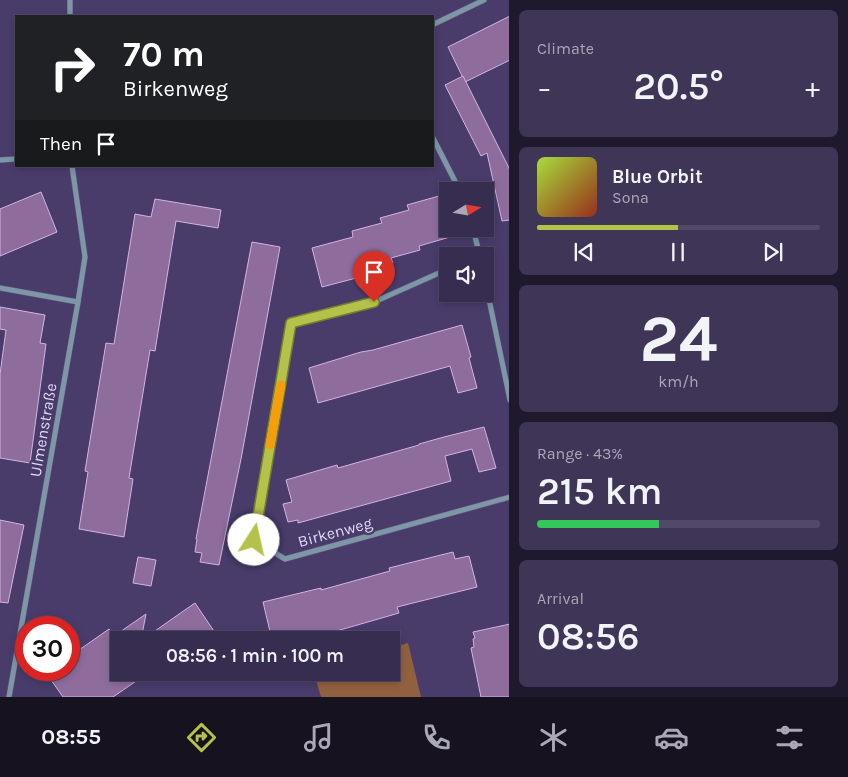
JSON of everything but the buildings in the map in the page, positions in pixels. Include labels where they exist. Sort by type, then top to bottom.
[{"type":"street","points":[[70,0],[70,15]]},
{"type":"street","points":[[434,24],[484,0]]},
{"type":"street","points":[[434,140],[455,182]]},
{"type":"street","points":[[0,160],[15,159]]},
{"type":"street","name":"Ulmenstraße","points":[[9,697],[85,257],[72,167]]},
{"type":"street","name":"Birkenweg","points":[[439,273],[374,302],[291,323],[254,540],[285,559],[509,497]]},
{"type":"street","points":[[0,288],[78,302]]},
{"type":"street","points":[[489,302],[509,400]]},
{"type":"shaded area","points":[[408,643],[421,697],[321,697],[316,681],[400,681],[400,645]]},
{"type":"slow traffic","points":[[270,445],[281,385]]},
{"type":"route","points":[[254,540],[291,323],[374,302]]}]
